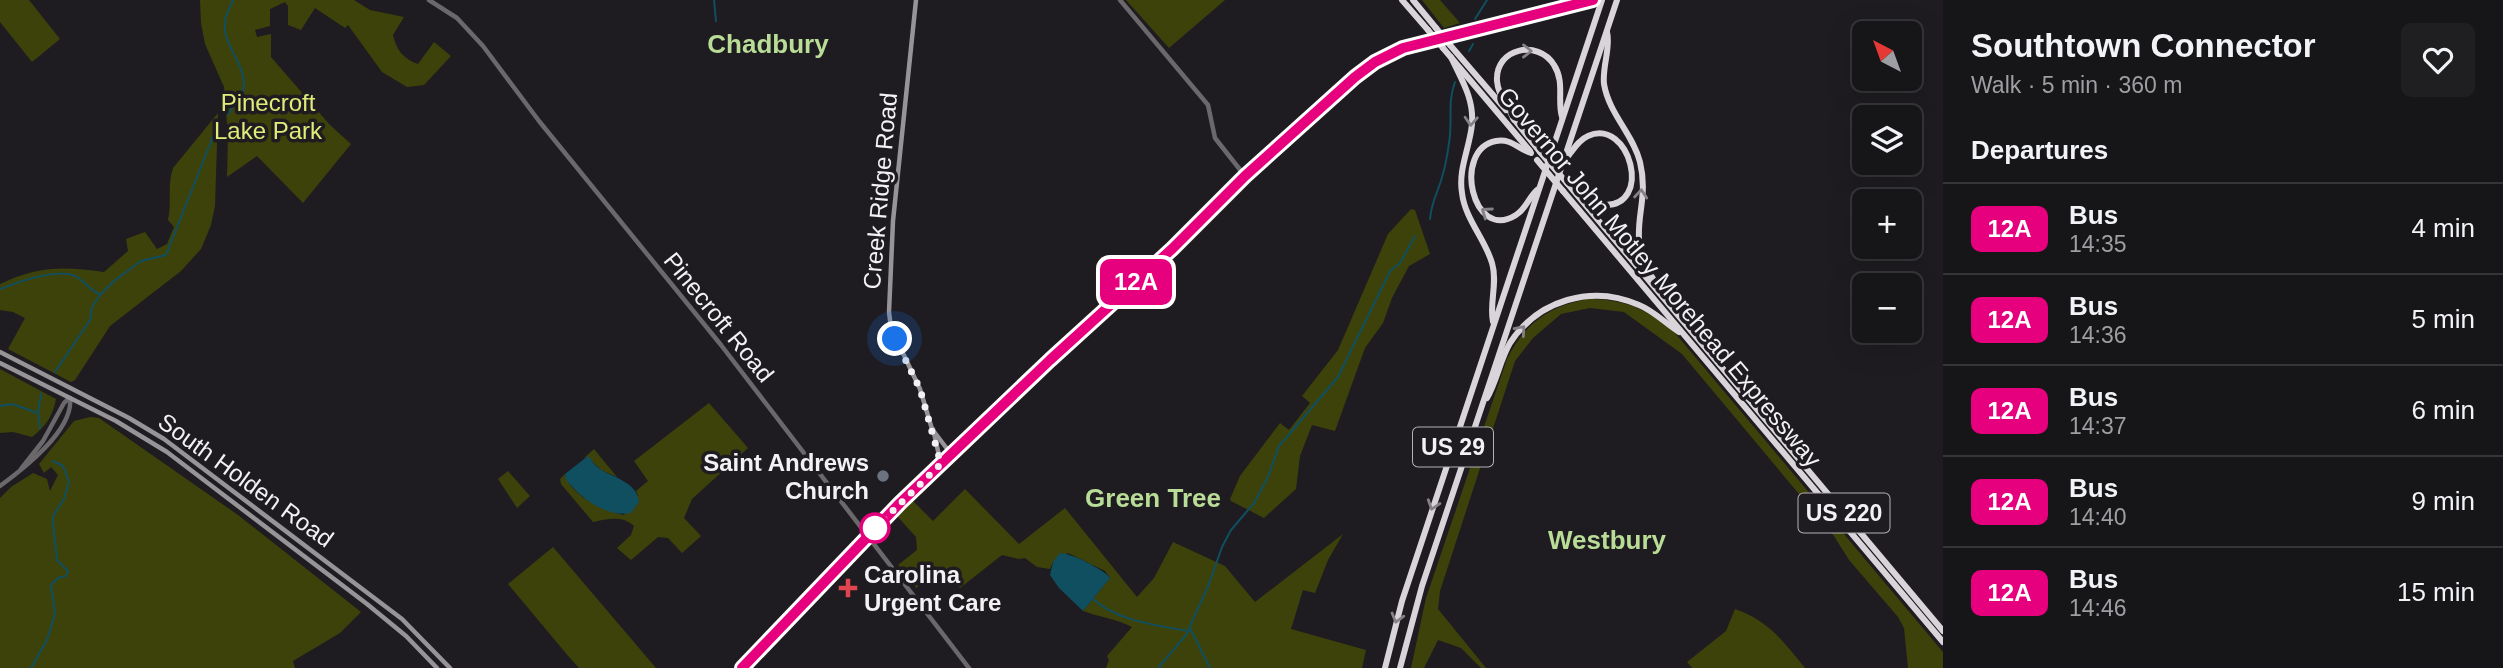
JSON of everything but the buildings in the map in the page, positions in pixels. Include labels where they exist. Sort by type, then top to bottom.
[{"type":"highway","name":"Governor John Motley Morehead Expressway","points":[[1402,0],[1514,120],[1685,336],[1943,642]]},
{"type":"highway","name":"Governor John Motley Morehead Expressway","points":[[1413,0],[1436,28],[1451,57],[1531,153],[1565,187],[1576,194],[1943,631]]},
{"type":"highway","name":"US 29","points":[[1385,668],[1402,601],[1602,0]]},
{"type":"highway","name":"US 29","points":[[1401,668],[1412,618],[1617,0]]},
{"type":"highway","points":[[1606,31],[1609,39],[1603,67],[1606,91],[1615,114],[1635,148],[1642,175],[1637,232],[1640,248],[1652,277],[1684,322]]},
{"type":"highway","points":[[1514,120],[1502,96],[1498,74],[1506,58],[1525,49],[1545,54],[1556,68],[1561,88],[1559,109],[1562,118]]},
{"type":"highway","points":[[1451,57],[1470,100],[1472,123],[1461,190],[1466,208],[1488,251],[1495,273],[1493,324]]},
{"type":"highway","points":[[1562,164],[1577,145],[1590,135],[1603,134],[1614,138],[1625,151],[1633,172],[1628,194],[1620,201],[1601,205],[1576,194]]},
{"type":"highway","points":[[1531,153],[1523,151],[1510,141],[1490,143],[1482,149],[1473,163],[1471,186],[1475,202],[1481,211],[1499,219],[1516,215],[1538,188]]},
{"type":"highway","points":[[1479,412],[1490,393],[1504,354],[1520,330],[1543,311],[1567,299],[1595,296],[1623,299],[1648,309],[1685,336]]},
{"type":"main road","name":"Creek Ridge Road","points":[[916,0],[899,152],[888,305],[891,328],[920,389],[933,429],[951,454]]},
{"type":"main road","points":[[742,668],[951,454],[1172,249],[1245,176],[1355,77],[1389,54],[1473,29],[1593,0]]},
{"type":"main road","name":"South Holden Road","points":[[0,352],[129,418],[164,439],[392,611],[450,668]]},
{"type":"main road","name":"South Holden Road","points":[[0,363],[116,422],[167,452],[367,604],[406,636],[437,668]]},
{"type":"main road","points":[[933,429],[941,464]]},
{"type":"street","name":"Pinecroft Road","points":[[429,0],[457,18],[483,46],[539,121],[721,345],[969,668]]},
{"type":"street","points":[[1120,0],[1208,105],[1215,138],[1245,176]]},
{"type":"street","points":[[16,474],[43,441],[64,403],[70,398]]},
{"type":"street","points":[[0,486],[37,456],[63,424],[71,408],[70,398]]},
{"type":"green space","points":[[0,0],[29,0],[60,39],[32,62],[0,22]]},
{"type":"green space","name":"Pinecroft Lake Park","points":[[200,0],[354,0],[370,10],[404,17],[393,35],[398,49],[408,59],[418,64],[434,42],[451,56],[424,85],[407,87],[382,72],[348,25],[345,28],[315,8],[301,30],[288,25],[288,6],[285,2],[270,9],[270,26],[255,30],[257,37],[271,34],[271,57],[330,125],[351,144],[303,203],[257,156],[227,177],[228,136],[224,87],[205,44]]},
{"type":"green space","points":[[1126,0],[1225,0],[1169,48]]},
{"type":"green space","points":[[1422,0],[1440,0],[1460,23],[1444,28]]},
{"type":"green space","points":[[218,113],[215,206],[201,249],[181,271],[110,326],[75,380],[71,382],[8,349],[25,318],[0,310],[0,284],[26,274],[51,269],[104,272],[128,251],[126,239],[145,232],[157,249],[167,244],[174,227],[168,220],[173,168]]},
{"type":"green space","points":[[1411,209],[1415,210],[1430,254],[1409,266],[1392,298],[1383,323],[1365,348],[1335,431],[1312,425],[1300,456],[1296,489],[1264,518],[1231,501],[1240,476],[1280,423],[1289,430],[1310,403],[1302,396],[1338,350],[1388,234]]},
{"type":"green space","points":[[1588,299],[1613,301],[1635,307],[1675,333],[1943,652],[1943,668],[1908,668],[1904,628],[1898,617],[1682,354],[1624,312],[1590,308],[1561,314],[1533,338],[1515,361],[1440,591],[1438,609],[1486,668],[1481,668],[1461,648],[1438,640],[1424,668],[1411,668],[1426,598],[1507,359],[1521,336],[1539,318],[1561,306]]},
{"type":"green space","points":[[0,369],[56,399],[48,420],[32,437],[13,432],[0,433]]},
{"type":"green space","points":[[709,403],[748,448],[692,499],[684,518],[701,536],[682,553],[668,538],[658,537],[631,560],[617,548],[631,535],[634,526],[620,519],[593,522],[561,484],[560,479],[565,474],[580,495],[607,510],[624,515],[638,496],[636,491],[648,481],[634,461]]},
{"type":"green space","points":[[99,418],[238,515],[361,612],[340,633],[293,661],[295,668],[0,668],[0,498],[11,487],[33,473],[47,479],[50,491],[58,475],[51,467],[44,473],[39,464],[74,421]]},
{"type":"green space","points":[[594,449],[617,477],[601,470],[588,457],[584,458]]},
{"type":"green space","points":[[508,471],[530,496],[517,508],[498,479]]},
{"type":"green space","points":[[965,489],[1019,544],[1065,508],[1137,597],[1154,578],[1173,542],[1225,566],[1255,602],[1343,534],[1328,560],[1315,593],[1303,590],[1291,629],[1366,650],[1362,668],[1106,668],[1109,660],[1107,656],[1132,627],[1083,611],[1110,578],[1105,571],[1068,553],[1053,562],[1050,569],[1037,567],[1025,558],[1002,555],[960,588],[944,568],[916,588],[898,565],[917,550],[916,537],[896,515],[912,500],[933,521]]},
{"type":"green space","points":[[553,547],[656,668],[579,668],[569,657],[508,584]]},
{"type":"green space","points":[[1735,609],[1766,626],[1805,668],[1692,668],[1687,662],[1726,631]]},
{"type":"water","points":[[588,456],[598,468],[624,481],[634,490],[639,502],[631,513],[604,510],[579,493],[566,480],[565,474]]},
{"type":"water","points":[[1060,553],[1087,562],[1110,578],[1083,611],[1059,588],[1050,575],[1053,562]]},
{"type":"waterway","points":[[228,114],[244,89],[241,68],[225,30],[226,18],[233,0]]},
{"type":"waterway","points":[[714,0],[716,21]]},
{"type":"waterway","points":[[1475,19],[1487,0]]},
{"type":"waterway","points":[[1469,51],[1473,44]]},
{"type":"waterway","points":[[1430,219],[1447,155],[1451,97],[1455,82]]},
{"type":"waterway","points":[[55,372],[90,320],[92,307],[100,295],[141,261],[166,255],[218,124]]},
{"type":"waterway","points":[[1158,668],[1186,635],[1222,547],[1231,530],[1254,503],[1268,477],[1279,446],[1338,377],[1390,271],[1400,263],[1415,236]]},
{"type":"waterway","points":[[0,289],[38,277],[69,274],[99,294]]},
{"type":"waterway","points":[[40,428],[38,413],[41,394]]},
{"type":"waterway","points":[[0,406],[12,404],[38,413]]},
{"type":"waterway","points":[[31,668],[47,640],[55,614],[51,585],[58,578],[66,576],[68,571],[57,560],[53,516],[64,499],[69,482],[63,466],[53,461]]},
{"type":"waterway","points":[[1092,598],[1124,617],[1188,631]]},
{"type":"waterway","points":[[1190,628],[1210,668]]},
{"type":"bus line","name":"12A","points":[[742,668],[900,503],[1050,360],[1172,249],[1245,176],[1355,77],[1375,62],[1403,48],[1593,0]]},
{"type":"place","name":"Saint Andrews Church","points":[[883,476]]},
{"type":"place","name":"Carolina Urgent Care","points":[[848,588]]},
{"type":"district","name":"Chadbury","points":[[768,44]]},
{"type":"district","name":"Green Tree","points":[[1153,498]]},
{"type":"district","name":"Westbury","points":[[1607,540]]},
{"type":"route","points":[[875,528],[941,464],[920,389],[895,339]]}]
